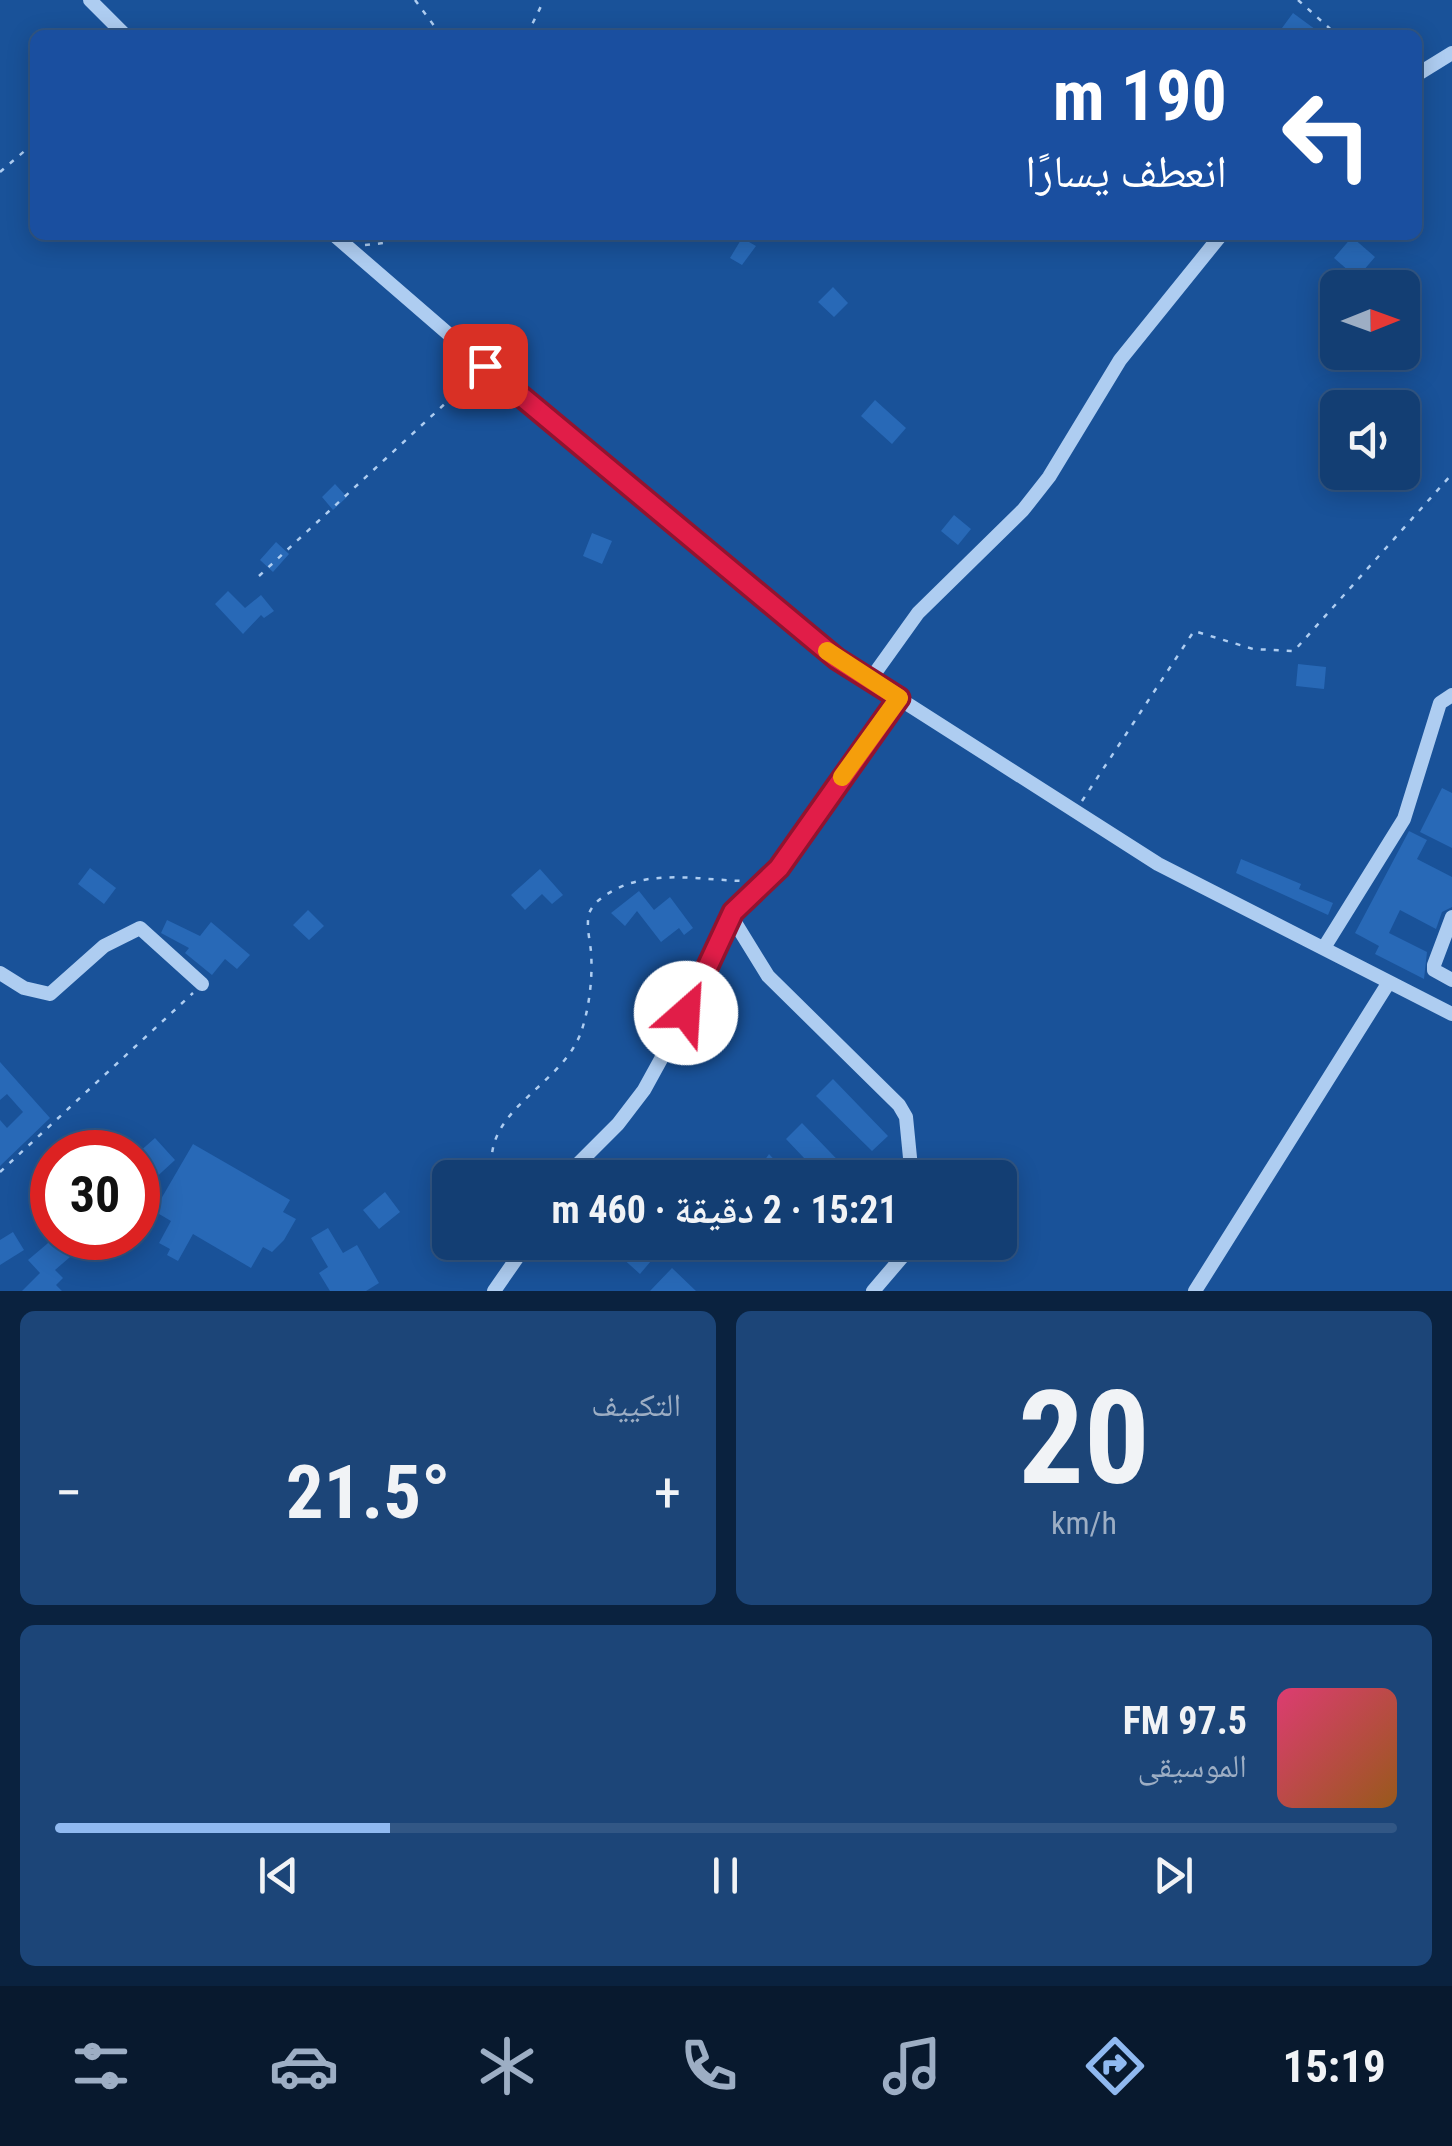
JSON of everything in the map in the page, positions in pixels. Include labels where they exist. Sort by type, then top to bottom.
[{"type":"street","points":[[90,0],[120,30]]},
{"type":"street","points":[[1422,72],[1452,53]]},
{"type":"street","points":[[340,240],[622,484],[870,680],[1158,864],[1452,1014]]},
{"type":"street","points":[[870,680],[918,613],[1023,510],[1050,477],[1120,360],[1217,240]]},
{"type":"street","points":[[1325,946],[1404,819],[1440,703],[1452,695]]},
{"type":"street","points":[[582,1160],[618,1124],[644,1090],[704,981],[717,938],[731,916],[766,882],[899,698]]},
{"type":"street","points":[[731,916],[768,976],[899,1105],[906,1118],[910,1160]]},
{"type":"street","points":[[1452,917],[1434,970],[1452,980]]},
{"type":"street","points":[[0,973],[24,988],[50,994],[104,946],[140,928],[202,984]]},
{"type":"street","points":[[1196,1291],[1389,982]]},
{"type":"street","points":[[494,1291],[516,1260]]},
{"type":"street","points":[[873,1291],[900,1260]]},
{"type":"path","points":[[415,0],[437,30]]},
{"type":"path","points":[[529,30],[544,0]]},
{"type":"path","points":[[1298,0],[1332,30]]},
{"type":"path","points":[[0,172],[30,146]]},
{"type":"path","points":[[345,240],[376,245],[383,240]]},
{"type":"path","points":[[259,576],[485,366]]},
{"type":"path","points":[[1076,811],[1194,631],[1252,649],[1294,651],[1452,474]]},
{"type":"path","points":[[491,1160],[490,1150],[497,1131],[552,1073],[580,1033],[592,968],[588,916],[594,904],[626,885],[652,878],[766,882]]},
{"type":"path","points":[[0,1172],[202,984]]},
{"type":"building","points":[[1293,13],[1316,30],[1285,30],[1282,28]]},
{"type":"building","points":[[741,240],[756,246],[742,265],[730,258]]},
{"type":"building","points":[[1349,240],[1355,240],[1375,257],[1364,270],[1348,270],[1334,258]]},
{"type":"building","points":[[833,287],[848,303],[834,317],[818,302]]},
{"type":"building","points":[[461,359],[478,374],[467,386],[450,371]]},
{"type":"building","points":[[875,400],[906,428],[892,444],[861,416]]},
{"type":"building","points":[[335,484],[347,497],[333,510],[322,497]]},
{"type":"building","points":[[954,515],[971,529],[958,545],[941,531]]},
{"type":"building","points":[[592,533],[612,541],[602,564],[583,556]]},
{"type":"building","points":[[276,542],[289,554],[273,572],[260,560]]},
{"type":"building","points":[[228,591],[245,608],[261,595],[274,611],[264,618],[261,615],[243,634],[215,604]]},
{"type":"building","points":[[1298,664],[1326,667],[1324,689],[1296,686]]},
{"type":"building","points":[[1442,788],[1452,793],[1452,848],[1420,832]]},
{"type":"building","points":[[1409,831],[1427,840],[1417,859],[1452,877],[1452,907],[1442,912],[1436,929],[1400,910],[1389,933],[1427,952],[1424,979],[1375,954],[1379,946],[1355,933]]},
{"type":"building","points":[[1241,859],[1301,884],[1299,889],[1333,903],[1328,915],[1236,873]]},
{"type":"building","points":[[90,868],[116,888],[104,904],[78,884]]},
{"type":"building","points":[[540,869],[563,895],[552,904],[542,894],[525,910],[511,895]]},
{"type":"building","points":[[639,891],[654,910],[670,897],[693,928],[684,935],[679,928],[661,942],[637,911],[625,926],[611,913]]},
{"type":"building","points":[[308,910],[324,926],[309,940],[293,925]]},
{"type":"building","points":[[167,920],[200,936],[211,922],[250,955],[237,969],[225,959],[212,975],[185,953],[189,948],[161,933]]},
{"type":"building","points":[[0,1062],[50,1118],[38,1130],[30,1130],[30,1137],[0,1166],[0,1120],[7,1128],[23,1112],[7,1094],[0,1100]]},
{"type":"building","points":[[833,1079],[888,1136],[872,1151],[816,1096]]},
{"type":"building","points":[[802,1123],[838,1160],[806,1160],[786,1139]]},
{"type":"building","points":[[160,1144],[175,1160],[160,1174]]},
{"type":"building","points":[[193,1144],[290,1200],[283,1212],[296,1219],[272,1252],[263,1247],[251,1268],[193,1234],[178,1261],[167,1255],[170,1249],[160,1244],[171,1221],[160,1215],[160,1201]]},
{"type":"building","points":[[385,1192],[400,1212],[379,1229],[363,1210]]},
{"type":"building","points":[[328,1228],[343,1253],[357,1245],[379,1283],[366,1291],[330,1291],[319,1273],[328,1267],[311,1238]]},
{"type":"building","points":[[13,1232],[24,1250],[0,1265],[0,1240]]},
{"type":"building","points":[[28,1260],[67,1260],[55,1270],[63,1278],[56,1285],[62,1291],[22,1291],[40,1273]]},
{"type":"building","points":[[624,1260],[652,1260],[640,1274]]},
{"type":"building","points":[[672,1268],[696,1291],[650,1291]]},
{"type":"slow traffic","points":[[827,651],[899,698],[842,777]]},
{"type":"route","points":[[485,366],[622,484],[837,659],[899,698],[790,854],[733,912],[717,938],[704,981],[686,1013]]}]
